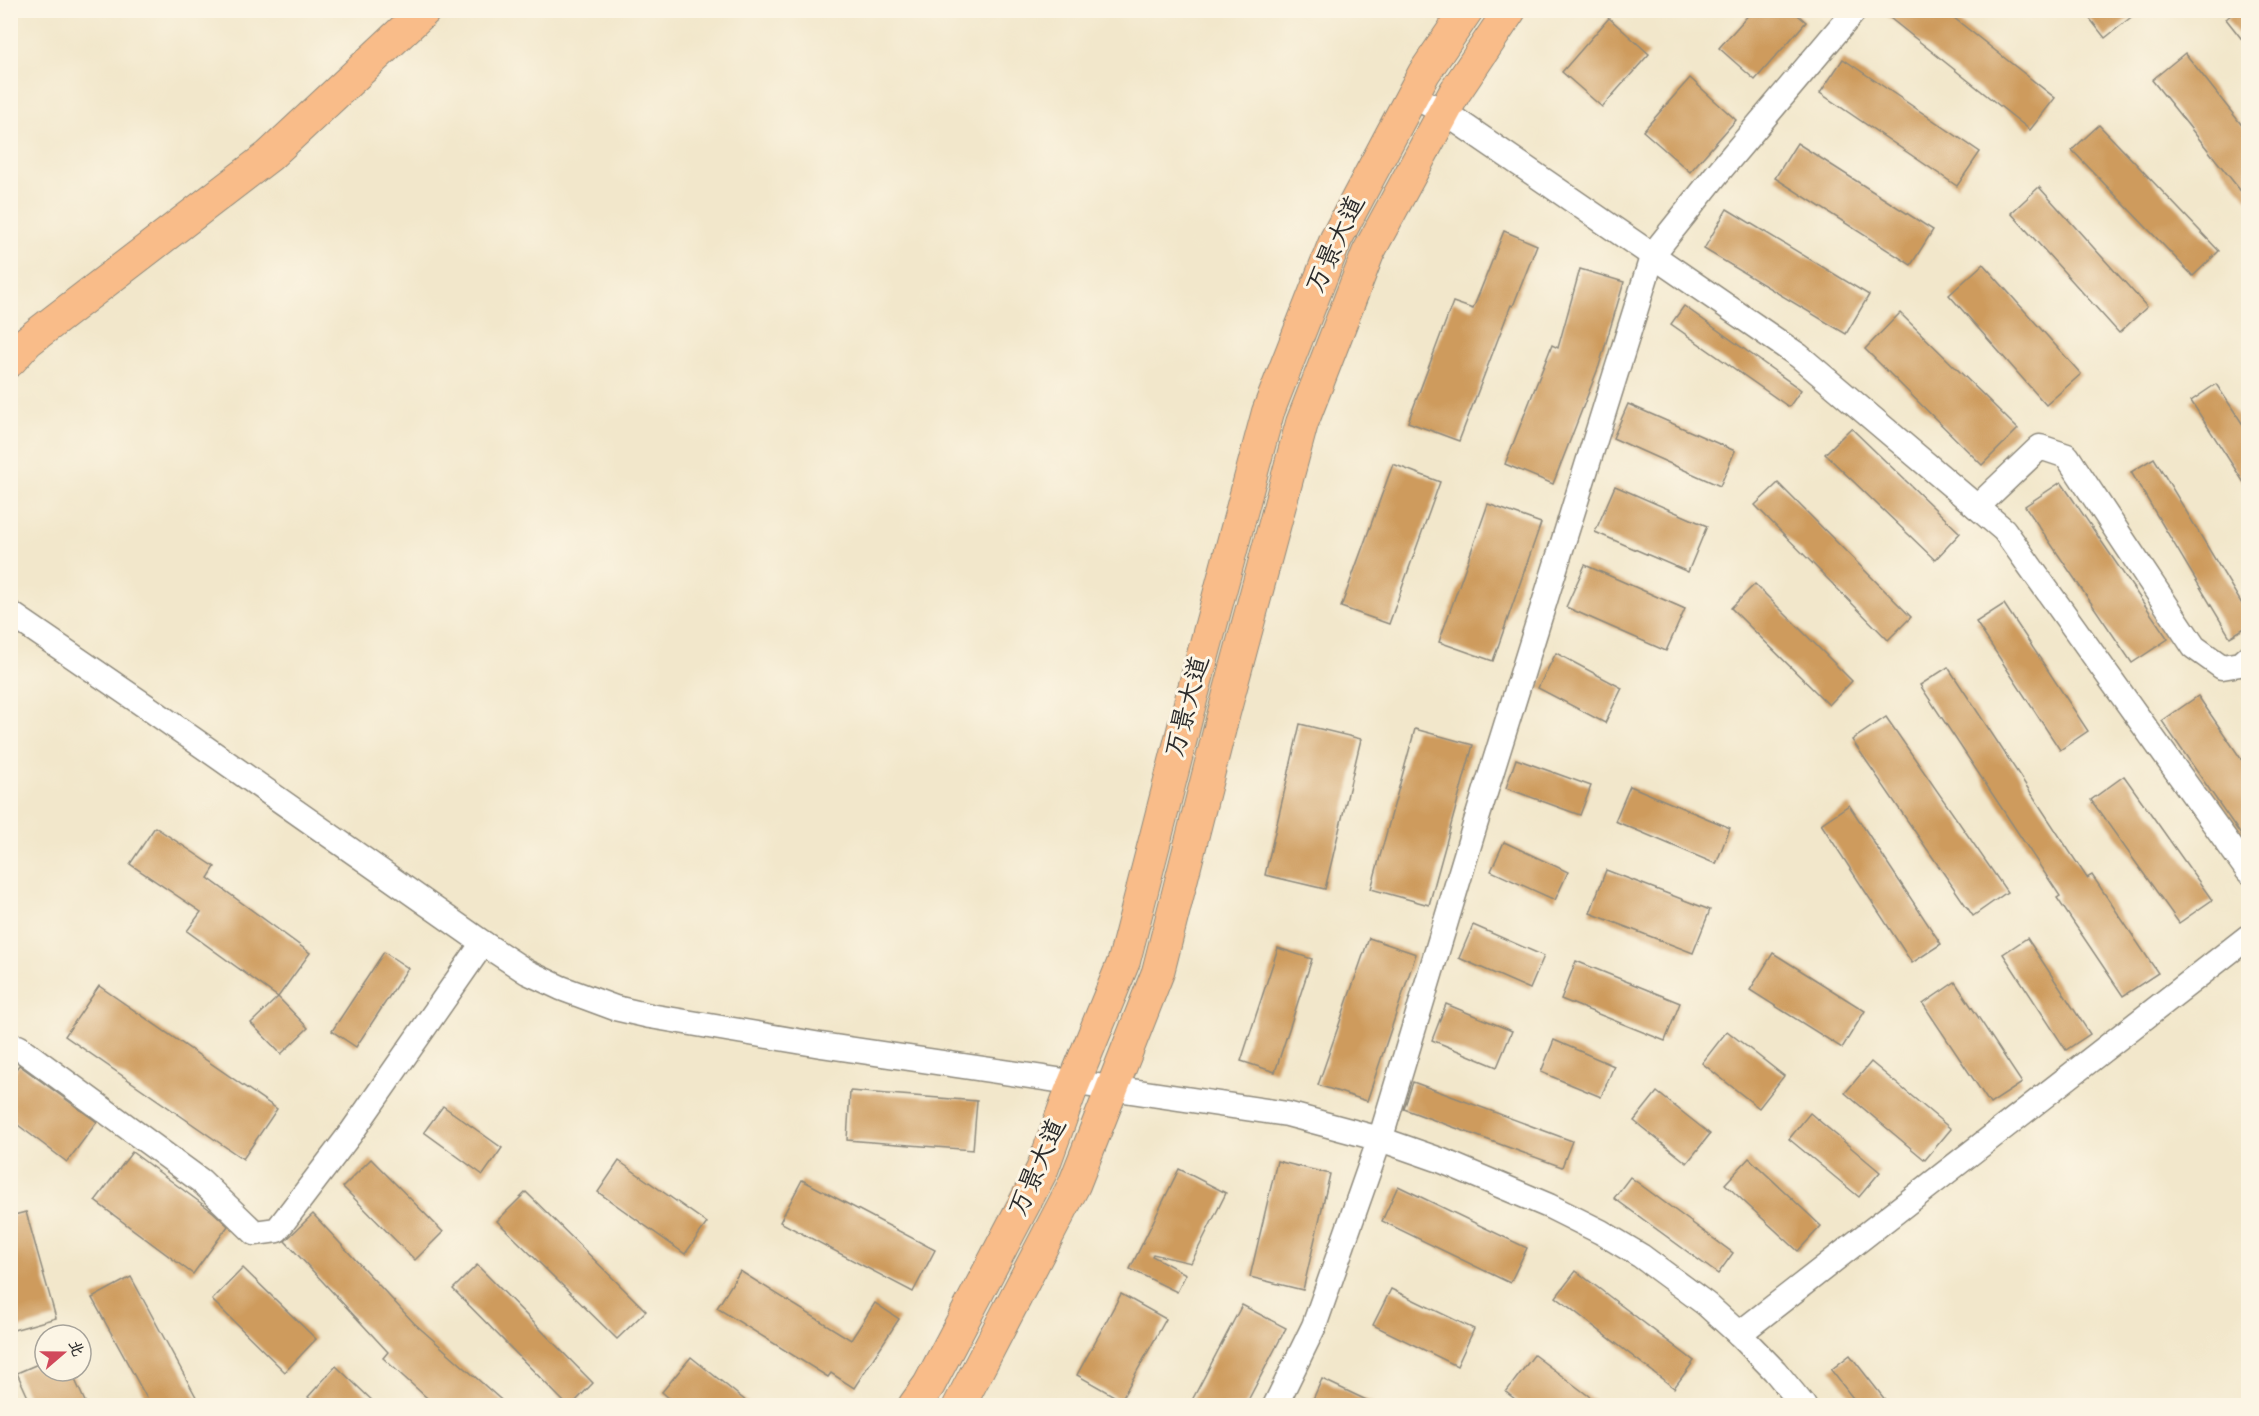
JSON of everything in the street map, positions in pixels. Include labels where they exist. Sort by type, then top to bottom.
[{"type":"main road","points":[[10,360],[28,340],[270,156],[425,10]]},
{"type":"main road","name":"万景大道","points":[[914,1406],[929,1385],[1042,1170],[1124,961],[1268,412],[1336,238],[1424,73],[1467,10]]},
{"type":"main road","name":"万景大道","points":[[958,1406],[1074,1185],[1158,972],[1222,720],[1302,423],[1368,254],[1455,92],[1510,10]]},
{"type":"street","points":[[1275,1406],[1314,1326],[1380,1139],[1653,254],[1716,175],[1855,10]]},
{"type":"street","points":[[1412,96],[1444,112],[1799,356],[2004,530],[2248,871]]},
{"type":"street","points":[[1977,507],[2040,447],[2067,456],[2194,647],[2222,667],[2240,664],[2248,657]]},
{"type":"street","points":[[10,613],[141,702],[483,943],[527,972],[561,988],[615,1008],[650,1016],[821,1045],[1287,1114],[1380,1139],[1494,1182],[1601,1232],[1669,1275],[1739,1334],[1775,1371],[1804,1406]]},
{"type":"street","points":[[1739,1334],[2248,937]]},
{"type":"street","points":[[10,1047],[18,1047],[201,1181],[255,1233],[277,1230],[351,1134],[483,943]]},
{"type":"building","points":[[1753,10],[1792,10],[1806,22],[1755,80],[1719,48]]},
{"type":"building","points":[[1880,10],[1944,10],[2055,98],[2030,130]]},
{"type":"building","points":[[2083,10],[2140,10],[2105,38]]},
{"type":"building","points":[[2237,10],[2248,10],[2248,47],[2226,19]]},
{"type":"building","points":[[1609,18],[1649,54],[1602,107],[1562,72]]},
{"type":"building","points":[[2185,53],[2248,133],[2248,200],[2152,80]]},
{"type":"building","points":[[1843,59],[1980,152],[1957,186],[1820,93]]},
{"type":"building","points":[[1690,78],[1736,120],[1690,172],[1643,131]]},
{"type":"building","points":[[2099,125],[2219,251],[2193,276],[2072,150]]},
{"type":"building","points":[[1797,143],[1933,230],[1911,265],[1775,178]]},
{"type":"building","points":[[2039,187],[2147,307],[2119,333],[2011,213]]},
{"type":"building","points":[[1727,209],[1869,295],[1846,334],[1704,249]]},
{"type":"building","points":[[1504,231],[1537,245],[1513,306],[1511,305],[1459,441],[1408,422],[1453,302],[1473,309]]},
{"type":"building","points":[[1983,264],[2081,374],[2046,405],[1949,295]]},
{"type":"building","points":[[1580,269],[1624,282],[1599,366],[1553,484],[1505,464],[1552,345],[1558,348]]},
{"type":"building","points":[[1684,306],[1801,390],[1789,407],[1671,324]]},
{"type":"building","points":[[1900,313],[2018,429],[1982,465],[1865,349]]},
{"type":"building","points":[[2216,384],[2248,432],[2248,489],[2191,401]]},
{"type":"building","points":[[1628,404],[1735,451],[1720,486],[1613,438]]},
{"type":"building","points":[[1851,428],[1960,533],[1935,560],[1825,454]]},
{"type":"building","points":[[2154,458],[2248,614],[2248,626],[2230,637],[2131,472]]},
{"type":"building","points":[[1393,464],[1440,482],[1389,624],[1341,607]]},
{"type":"building","points":[[2061,482],[2168,639],[2132,663],[2025,506]]},
{"type":"building","points":[[1778,483],[1911,617],[1888,640],[1755,505]]},
{"type":"building","points":[[1615,486],[1707,526],[1688,572],[1595,532]]},
{"type":"building","points":[[1488,504],[1541,523],[1493,661],[1439,642]]},
{"type":"building","points":[[1585,565],[1685,609],[1666,651],[1566,607]]},
{"type":"building","points":[[1755,584],[1852,681],[1829,705],[1731,608]]},
{"type":"building","points":[[2004,604],[2088,731],[2060,750],[1976,622]]},
{"type":"building","points":[[1556,653],[1622,688],[1605,723],[1538,688]]},
{"type":"building","points":[[1948,667],[2087,878],[2092,875],[2158,973],[2123,996],[2057,898],[2060,896],[1920,685]]},
{"type":"building","points":[[2198,696],[2248,769],[2248,845],[2162,721]]},
{"type":"building","points":[[1886,717],[2007,892],[1973,916],[1852,740]]},
{"type":"building","points":[[1300,724],[1361,739],[1325,889],[1265,875]]},
{"type":"building","points":[[1415,729],[1473,745],[1429,905],[1371,889]]},
{"type":"building","points":[[1516,759],[1591,786],[1580,815],[1506,788]]},
{"type":"building","points":[[2124,776],[2212,900],[2179,923],[2091,800]]},
{"type":"building","points":[[1630,786],[1730,828],[1716,864],[1615,821]]},
{"type":"building","points":[[1849,805],[1941,944],[1912,963],[1821,824]]},
{"type":"building","points":[[155,827],[215,867],[208,878],[310,953],[278,997],[187,931],[201,912],[130,864]]},
{"type":"building","points":[[1504,842],[1568,872],[1555,900],[1491,871]]},
{"type":"building","points":[[1606,870],[1710,910],[1693,953],[1590,913]]},
{"type":"building","points":[[1473,925],[1544,956],[1530,989],[1459,958]]},
{"type":"building","points":[[1369,938],[1416,954],[1367,1101],[1318,1085]]},
{"type":"building","points":[[2027,938],[2090,1034],[2066,1050],[2003,954]]},
{"type":"building","points":[[1278,948],[1312,959],[1275,1072],[1241,1061]]},
{"type":"building","points":[[384,952],[408,968],[356,1047],[332,1031]]},
{"type":"building","points":[[1773,953],[1865,1011],[1842,1048],[1750,990]]},
{"type":"building","points":[[1576,961],[1680,1003],[1665,1041],[1561,999]]},
{"type":"building","points":[[1955,982],[2022,1083],[1990,1104],[1923,1004]]},
{"type":"building","points":[[99,986],[277,1109],[243,1159],[65,1036]]},
{"type":"building","points":[[278,997],[308,1028],[281,1054],[251,1023]]},
{"type":"building","points":[[1446,1004],[1512,1031],[1497,1067],[1432,1040]]},
{"type":"building","points":[[1727,1031],[1784,1076],[1759,1108],[1702,1063]]},
{"type":"building","points":[[1554,1040],[1614,1066],[1601,1097],[1541,1072]]},
{"type":"building","points":[[1871,1062],[1951,1129],[1925,1160],[1845,1093]]},
{"type":"building","points":[[19,1065],[97,1122],[67,1162],[10,1119],[10,1077]]},
{"type":"building","points":[[1413,1082],[1572,1141],[1562,1167],[1404,1109]]},
{"type":"building","points":[[850,1091],[977,1101],[973,1150],[847,1140]]},
{"type":"building","points":[[1657,1092],[1710,1134],[1687,1163],[1634,1121]]},
{"type":"building","points":[[443,1106],[502,1148],[483,1175],[424,1132]]},
{"type":"building","points":[[1810,1113],[1880,1172],[1859,1197],[1789,1139]]},
{"type":"building","points":[[132,1152],[213,1212],[228,1226],[193,1274],[95,1201]]},
{"type":"building","points":[[1749,1158],[1821,1226],[1798,1251],[1725,1184]]},
{"type":"building","points":[[371,1159],[443,1232],[415,1260],[343,1187]]},
{"type":"building","points":[[619,1161],[707,1223],[685,1254],[598,1192]]},
{"type":"building","points":[[1277,1161],[1330,1174],[1303,1290],[1250,1277]]},
{"type":"building","points":[[1179,1169],[1226,1193],[1191,1263],[1153,1254],[1152,1256],[1186,1274],[1177,1292],[1130,1269]]},
{"type":"building","points":[[1630,1177],[1733,1253],[1718,1274],[1614,1198]]},
{"type":"building","points":[[802,1180],[935,1250],[913,1292],[780,1222]]},
{"type":"building","points":[[1398,1186],[1527,1248],[1510,1283],[1382,1221]]},
{"type":"building","points":[[526,1192],[646,1311],[617,1339],[497,1221]]},
{"type":"building","points":[[26,1212],[56,1318],[10,1331],[10,1216]]},
{"type":"building","points":[[313,1214],[414,1323],[508,1406],[436,1406],[383,1358],[388,1352],[285,1241]]},
{"type":"building","points":[[477,1265],[593,1383],[571,1406],[568,1406],[453,1289]]},
{"type":"building","points":[[243,1268],[316,1339],[285,1372],[212,1300]]},
{"type":"building","points":[[740,1271],[851,1340],[875,1303],[899,1319],[854,1388],[831,1373],[828,1377],[717,1308]]},
{"type":"building","points":[[1576,1271],[1694,1361],[1674,1388],[1556,1297]]},
{"type":"building","points":[[131,1277],[201,1406],[151,1406],[92,1298]]},
{"type":"building","points":[[1391,1289],[1474,1329],[1457,1366],[1373,1325]]},
{"type":"building","points":[[1121,1294],[1166,1319],[1121,1400],[1077,1375]]},
{"type":"building","points":[[1242,1305],[1286,1328],[1245,1406],[1189,1406]]},
{"type":"building","points":[[1534,1355],[1602,1406],[1524,1406],[1506,1392]]},
{"type":"building","points":[[1850,1355],[1890,1406],[1859,1406],[1831,1370]]},
{"type":"building","points":[[691,1357],[752,1406],[678,1406],[662,1392]]},
{"type":"building","points":[[33,1366],[33,1383],[76,1383],[87,1406],[32,1406],[17,1373]]},
{"type":"building","points":[[336,1366],[378,1406],[318,1406],[308,1397]]},
{"type":"building","points":[[1322,1379],[1379,1406],[1310,1406]]}]
